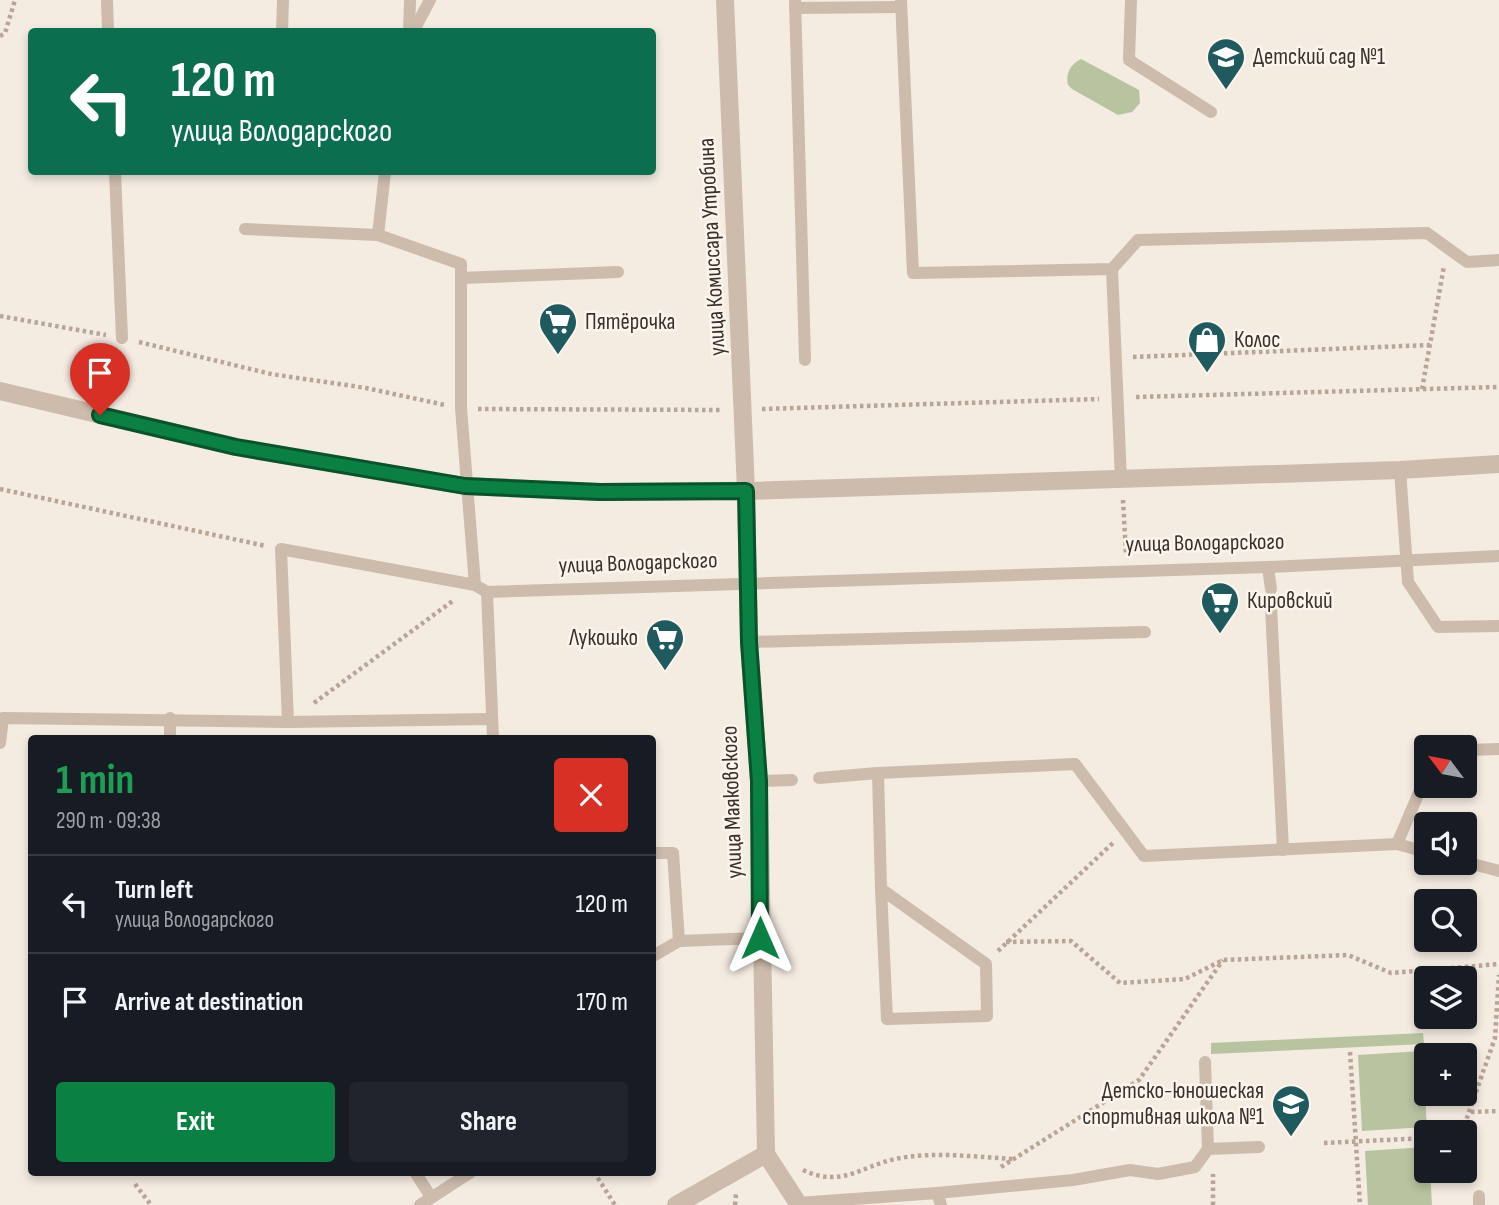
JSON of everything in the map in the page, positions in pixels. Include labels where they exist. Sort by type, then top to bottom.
[{"type":"street","name":"улица Комиссара Утробина","points":[[725,0],[746,491]]},
{"type":"street","points":[[0,391],[236,447],[465,486],[600,492],[746,491],[1400,470],[1499,464]]},
{"type":"street","name":"улица Маяковского","points":[[746,491],[749,642],[759,781],[766,1154]]},
{"type":"street","points":[[676,1205],[766,1154],[798,1204]]},
{"type":"lane","points":[[107,0],[108,28]]},
{"type":"lane","points":[[282,0],[282,28]]},
{"type":"lane","points":[[410,0],[411,28]]},
{"type":"lane","points":[[413,28],[430,0]]},
{"type":"lane","points":[[1131,0],[1129,60],[1212,113]]},
{"type":"lane","points":[[805,360],[795,4],[901,4],[913,273],[1112,269]]},
{"type":"lane","points":[[115,175],[122,338]]},
{"type":"lane","points":[[378,235],[385,175]]},
{"type":"lane","points":[[245,229],[378,235],[461,264],[461,408],[465,486],[475,585]]},
{"type":"lane","points":[[1121,480],[1120,398],[1112,269],[1138,240],[1427,233],[1467,262],[1499,260]]},
{"type":"lane","points":[[461,278],[618,272]]},
{"type":"lane","points":[[1400,470],[1404,559],[1408,582],[1438,627],[1499,626]]},
{"type":"lane","points":[[288,722],[281,549],[475,585],[487,592],[493,735]]},
{"type":"lane","name":"улица Володарского","points":[[487,592],[1127,569],[1268,567],[1499,556]]},
{"type":"lane","points":[[1268,567],[1271,589]]},
{"type":"lane","points":[[1271,607],[1283,850]]},
{"type":"lane","points":[[749,642],[1145,632]]},
{"type":"lane","points":[[0,743],[3,718],[170,718],[288,722],[492,719]]},
{"type":"lane","points":[[170,718],[170,735]]},
{"type":"lane","points":[[1477,750],[1499,749]]},
{"type":"lane","points":[[819,778],[1075,764],[1144,856],[1398,844],[1414,849]]},
{"type":"lane","points":[[878,773],[881,889],[887,1019],[988,1017],[986,964],[881,889]]},
{"type":"lane","points":[[759,781],[792,780]]},
{"type":"lane","points":[[1398,844],[1417,798]]},
{"type":"lane","points":[[656,853],[673,853],[679,941]]},
{"type":"lane","points":[[1477,865],[1499,871]]},
{"type":"lane","points":[[656,954],[679,941],[760,938]]},
{"type":"lane","points":[[798,1204],[939,1199],[1130,1170],[1158,1174],[1195,1167],[1208,1149],[1205,1062]]},
{"type":"lane","points":[[1208,1149],[1259,1147]]},
{"type":"lane","points":[[417,1176],[431,1198]]},
{"type":"lane","points":[[419,1205],[465,1176]]},
{"type":"path","points":[[0,36],[5,33],[15,0]]},
{"type":"path","points":[[1422,389],[1447,248]]},
{"type":"path","points":[[0,316],[122,338],[271,374],[366,388],[461,408],[744,410],[1499,387]]},
{"type":"path","points":[[1118,358],[1430,345]]},
{"type":"path","points":[[1121,480],[1127,569]]},
{"type":"path","points":[[0,489],[281,549]]},
{"type":"path","points":[[288,722],[475,585]]},
{"type":"path","points":[[986,964],[1006,942],[1126,831]]},
{"type":"path","points":[[1006,942],[1071,942],[1120,983],[1185,979],[1223,960],[1348,954],[1391,973],[1499,964]]},
{"type":"path","points":[[994,1172],[1139,1080],[1223,960]]},
{"type":"path","points":[[1467,1120],[1495,1038],[1499,975]]},
{"type":"path","points":[[1350,1052],[1360,1205]]},
{"type":"path","points":[[1471,1112],[1499,1111]]},
{"type":"path","points":[[1324,1143],[1414,1139]]},
{"type":"path","points":[[766,1154],[786,1158],[805,1171],[828,1178],[859,1174],[895,1159],[947,1156],[1014,1159]]},
{"type":"path","points":[[597,1176],[615,1205]]},
{"type":"path","points":[[135,1184],[150,1205]]},
{"type":"green space","points":[[1081,59],[1139,90],[1140,103],[1132,112],[1118,115],[1072,89],[1067,81],[1068,73],[1074,63]]},
{"type":"green space","points":[[1423,1033],[1424,1043],[1211,1054],[1211,1043]]},
{"type":"green space","points":[[1414,1052],[1414,1106],[1426,1106],[1427,1120],[1414,1120],[1414,1128],[1362,1131],[1358,1055]]},
{"type":"green space","points":[[1414,1148],[1414,1183],[1431,1183],[1432,1205],[1368,1205],[1365,1151]]},
{"type":"place","name":"Детский сад №1","points":[[1226,91]]},
{"type":"place","name":"Пятёрочка","points":[[558,356]]},
{"type":"place","name":"Колос","points":[[1207,374]]},
{"type":"place","name":"Кировский","points":[[1220,635]]},
{"type":"place","name":"Лукошко","points":[[665,672]]},
{"type":"place","name":"Детско-юношеская спортивная школа №1","points":[[1291,1138]]},
{"type":"route","points":[[100,415],[236,447],[465,486],[600,492],[746,491],[749,642],[759,781],[760,938]]}]
